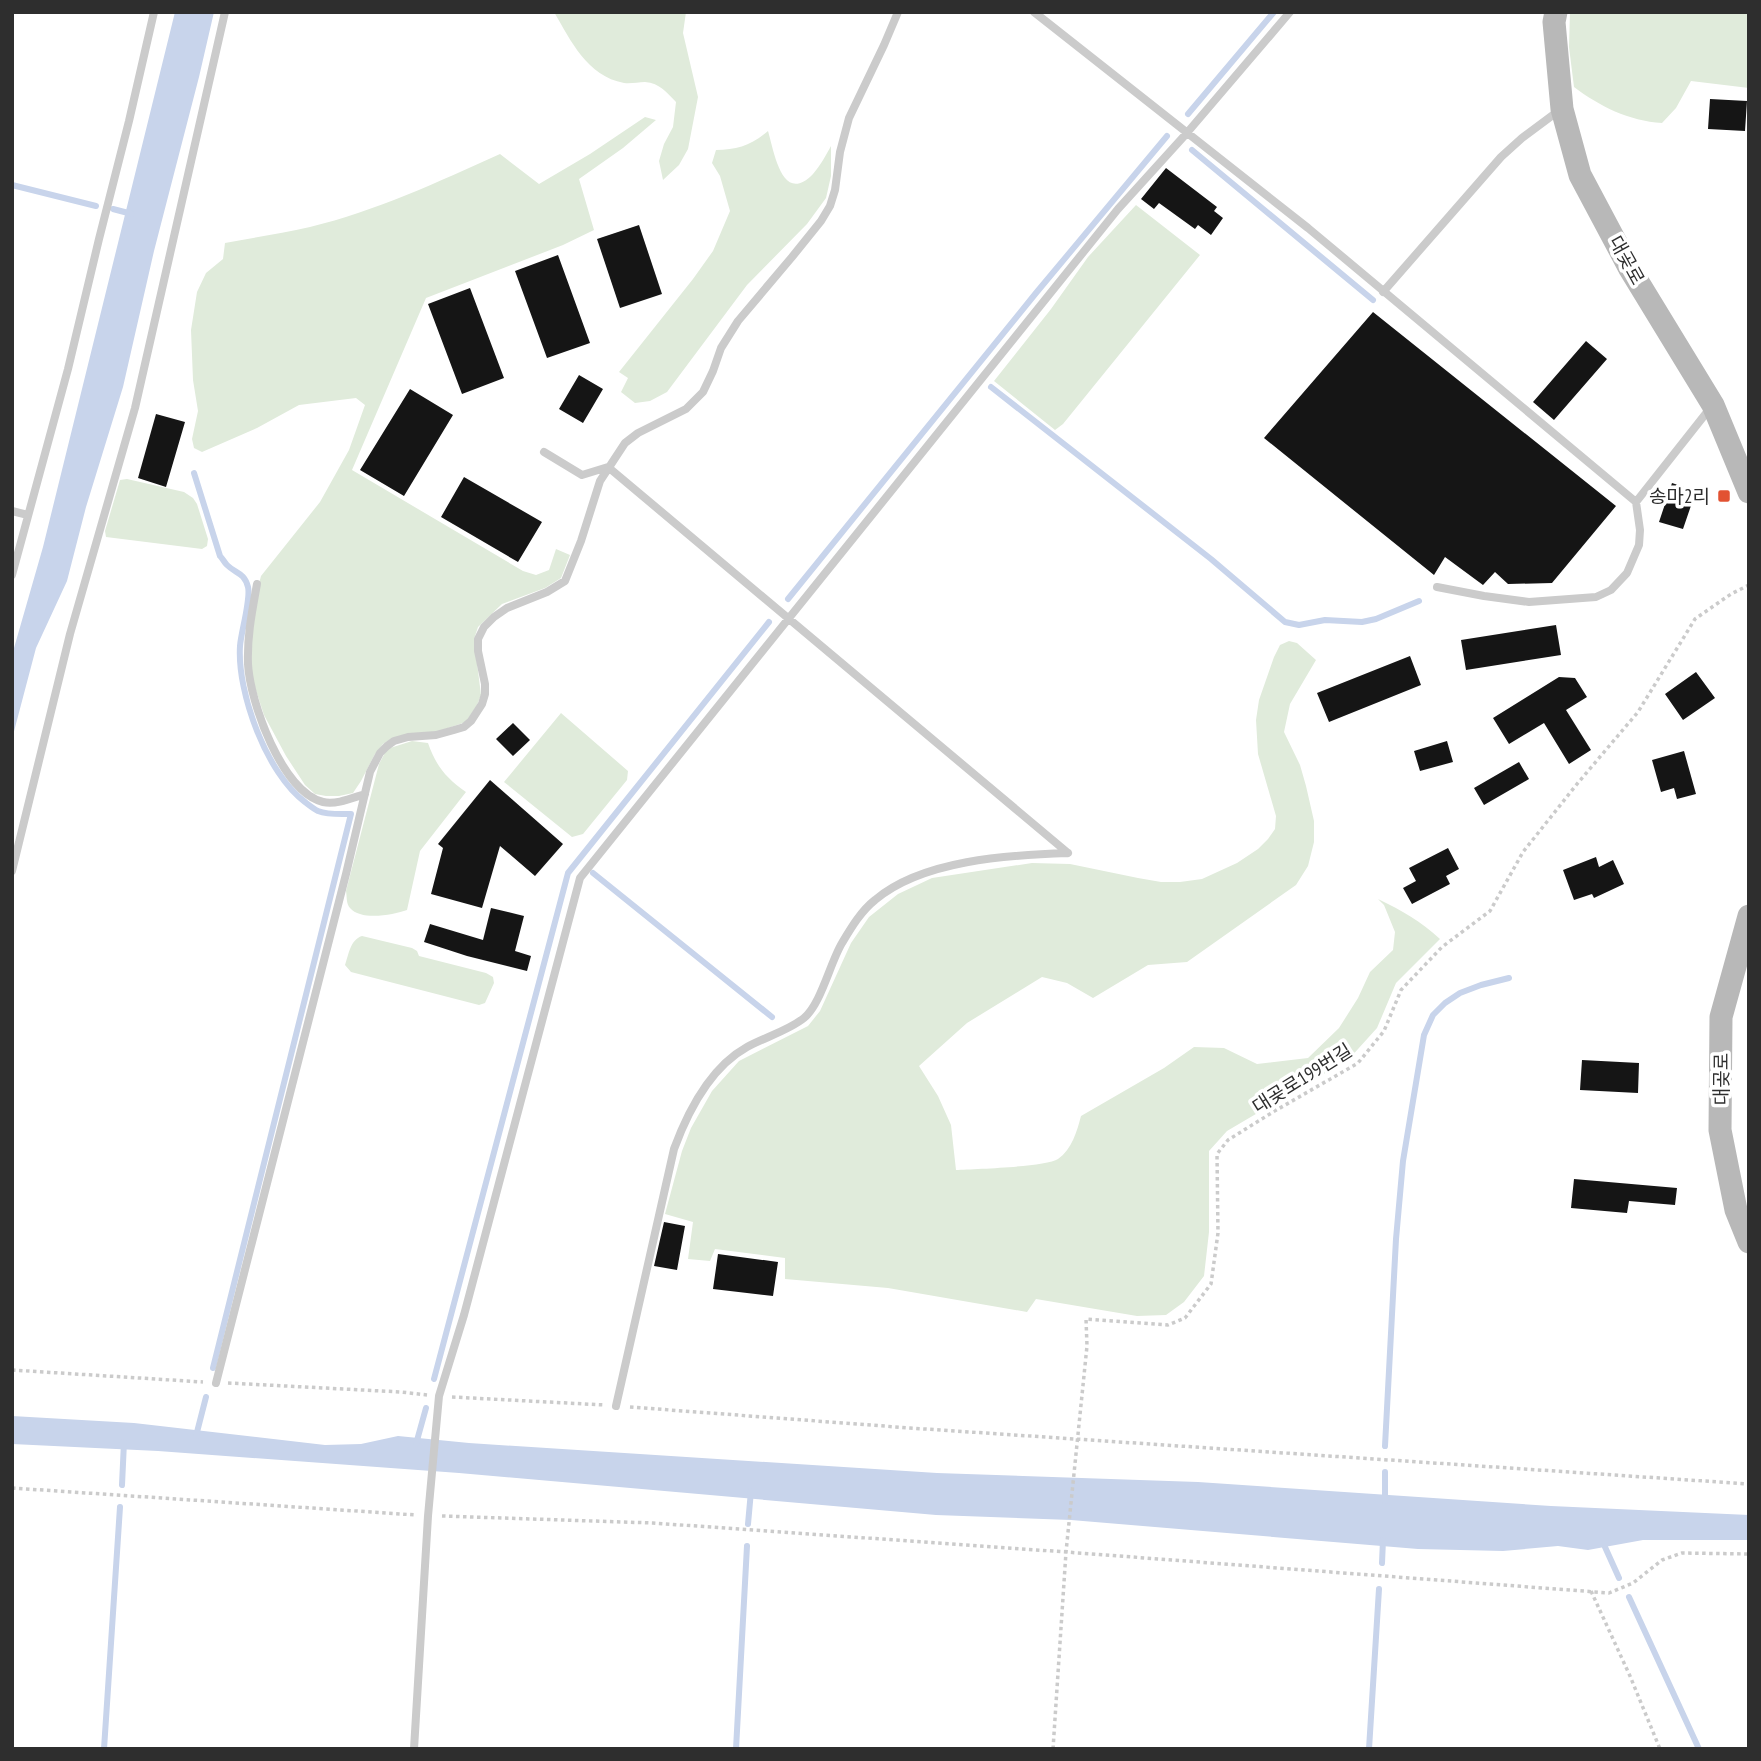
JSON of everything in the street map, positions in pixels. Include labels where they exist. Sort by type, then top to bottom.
[{"type":"street","name":"대곶로","points":[[1556,12],[1554,22],[1562,108],[1580,175],[1630,269],[1713,405],[1749,492]]},
{"type":"street","name":"대곶로","points":[[1749,916],[1721,1017],[1720,1130],[1735,1210],[1749,1242]]},
{"type":"lane","points":[[12,575],[68,369],[154,12]]},
{"type":"lane","points":[[12,871],[70,634],[135,408],[225,12]]},
{"type":"lane","points":[[216,1383],[370,772],[380,753],[394,741],[454,730],[471,721],[485,695],[478,639],[485,627],[507,608],[547,592],[565,581],[600,481],[625,443],[638,433],[686,409],[703,392],[721,348],[738,321],[821,221],[830,205],[849,118],[898,12]]},
{"type":"lane","points":[[1034,12],[1308,228],[1636,502],[1639,545],[1627,573],[1611,590],[1596,597],[1529,602],[1437,587]]},
{"type":"lane","points":[[414,1749],[428,1516],[439,1396],[464,1315],[580,878],[1118,209],[1290,12]]},
{"type":"lane","points":[[1383,292],[1501,157],[1562,108]]},
{"type":"lane","points":[[1636,502],[1713,405]]},
{"type":"lane","points":[[544,452],[582,475],[608,467]]},
{"type":"lane","points":[[608,467],[1068,853],[989,859],[920,875],[894,887],[874,900],[841,944],[813,1008],[805,1018],[745,1048],[727,1061],[714,1076],[691,1111],[674,1149],[616,1406]]},
{"type":"lane","points":[[12,511],[28,515]]},
{"type":"lane","points":[[257,584],[248,629],[248,668],[257,709],[272,747],[290,776],[308,797],[325,803],[365,794]]},
{"type":"path","name":"대곶로199번길","points":[[1078,1439],[1087,1346],[1086,1319],[1168,1325],[1185,1318],[1211,1284],[1218,1233],[1217,1154],[1228,1140],[1359,1063],[1384,1031],[1401,990],[1442,947],[1490,911],[1523,852],[1638,712],[1695,620],[1731,594],[1749,585]]},
{"type":"path","points":[[12,1370],[616,1406],[1749,1484]]},
{"type":"path","points":[[1053,1749],[1066,1552],[1078,1439]]},
{"type":"path","points":[[12,1488],[428,1516],[653,1523],[1609,1593],[1633,1583],[1662,1560],[1682,1553],[1749,1554]]},
{"type":"path","points":[[1591,1591],[1660,1749]]},
{"type":"green space","points":[[554,12],[686,12],[683,33],[698,97],[688,149],[679,165],[663,180],[659,161],[673,127],[676,102],[655,84],[624,83],[600,73],[582,56]]},
{"type":"green space","points":[[1570,12],[1749,12],[1749,88],[1691,81],[1676,108],[1662,123],[1615,111],[1574,87],[1569,47]]},
{"type":"green space","points":[[645,117],[656,120],[623,148],[579,179],[594,230],[563,245],[426,298],[352,470],[523,571],[536,575],[549,570],[556,549],[570,555],[561,578],[545,588],[502,604],[478,627],[474,639],[481,695],[466,722],[439,731],[392,738],[375,754],[353,793],[339,796],[315,794],[305,785],[286,756],[264,715],[249,669],[248,627],[261,576],[320,502],[349,450],[365,405],[356,398],[299,405],[257,428],[202,452],[194,448],[192,439],[198,411],[193,380],[191,330],[197,292],[206,273],[223,259],[225,243],[310,227],[359,213],[500,154],[539,184]]},
{"type":"green space","points":[[768,131],[781,172],[794,184],[813,174],[831,146],[831,176],[826,198],[807,224],[747,285],[667,392],[650,401],[635,403],[621,392],[628,378],[619,372],[713,251],[730,211],[720,176],[712,163],[716,150],[744,146]]},
{"type":"green space","points":[[1136,205],[1200,255],[1063,424],[1055,430],[994,381],[1088,257]]},
{"type":"green space","points":[[127,479],[184,492],[193,498],[208,539],[207,546],[202,549],[106,537],[105,531],[120,480]]},
{"type":"green space","points":[[1289,641],[1297,643],[1316,660],[1290,704],[1284,732],[1300,765],[1314,821],[1314,842],[1308,866],[1296,885],[1187,962],[1148,965],[1093,998],[1067,983],[1042,977],[967,1023],[919,1066],[938,1096],[951,1125],[956,1170],[1051,1162],[1063,1155],[1070,1145],[1081,1116],[1164,1068],[1194,1047],[1224,1048],[1257,1064],[1308,1058],[1339,1028],[1370,972],[1393,950],[1395,932],[1384,905],[1378,899],[1411,917],[1440,939],[1396,983],[1377,1028],[1349,1059],[1227,1131],[1209,1151],[1209,1232],[1204,1276],[1184,1302],[1166,1315],[1137,1316],[1036,1299],[1027,1312],[888,1288],[785,1279],[785,1258],[715,1249],[710,1261],[688,1259],[693,1222],[665,1214],[682,1151],[691,1128],[712,1091],[739,1061],[808,1026],[820,1011],[851,943],[869,917],[898,894],[932,878],[1032,863],[1070,864],[1161,882],[1202,879],[1237,863],[1268,839],[1275,829],[1276,816],[1258,754],[1256,720],[1259,700],[1274,657],[1280,645]]},
{"type":"green space","points":[[561,713],[628,771],[627,780],[583,834],[572,837],[504,782]]},
{"type":"green space","points":[[412,741],[428,743],[442,771],[466,792],[420,851],[407,910],[386,915],[362,915],[349,906],[346,891],[379,764],[387,749]]},
{"type":"green space","points":[[362,936],[412,948],[419,956],[486,973],[493,977],[494,983],[485,1003],[479,1005],[351,972],[345,965],[352,944]]},
{"type":"water","points":[[175,12],[214,12],[123,387],[86,507],[67,581],[36,648],[12,739],[12,655],[43,547]]},
{"type":"water","points":[[12,1416],[134,1423],[325,1445],[361,1444],[398,1436],[469,1443],[937,1473],[1198,1482],[1551,1506],[1749,1515],[1749,1540],[1643,1540],[1588,1550],[1558,1546],[1503,1551],[1418,1549],[1071,1520],[936,1515],[459,1473],[158,1451],[12,1444]]},
{"type":"building","points":[[1710,99],[1747,101],[1745,131],[1708,129]]},
{"type":"building","points":[[1166,168],[1217,207],[1214,211],[1223,218],[1211,235],[1198,225],[1195,229],[1159,203],[1154,209],[1141,199]]},
{"type":"building","points":[[639,225],[662,294],[620,308],[597,239]]},
{"type":"building","points":[[558,255],[590,343],[547,358],[515,271]]},
{"type":"building","points":[[470,288],[504,378],[462,394],[428,304]]},
{"type":"building","points":[[1373,312],[1616,506],[1552,583],[1508,584],[1495,572],[1483,585],[1445,557],[1434,575],[1264,438]]},
{"type":"building","points":[[1586,341],[1607,359],[1554,420],[1533,402]]},
{"type":"building","points":[[579,375],[603,389],[583,423],[559,409]]},
{"type":"building","points":[[410,389],[453,415],[404,496],[360,470]]},
{"type":"building","points":[[156,414],[185,422],[166,487],[138,478]]},
{"type":"building","points":[[464,477],[542,522],[518,562],[441,517]]},
{"type":"building","points":[[1672,483],[1696,491],[1683,529],[1659,522]]},
{"type":"building","points":[[1556,625],[1561,655],[1466,670],[1461,640]]},
{"type":"building","points":[[1410,656],[1421,685],[1329,722],[1317,693]]},
{"type":"building","points":[[1696,672],[1715,698],[1683,720],[1665,694]]},
{"type":"building","points":[[1559,677],[1575,678],[1587,697],[1566,710],[1591,750],[1569,764],[1544,723],[1509,744],[1493,718]]},
{"type":"building","points":[[513,723],[530,740],[513,756],[496,739]]},
{"type":"building","points":[[1447,741],[1453,762],[1420,771],[1414,751]]},
{"type":"building","points":[[1684,751],[1696,794],[1677,799],[1674,788],[1661,792],[1652,760]]},
{"type":"building","points":[[1519,762],[1529,779],[1484,805],[1474,788]]},
{"type":"building","points":[[490,780],[563,844],[535,876],[500,846],[482,908],[431,894],[443,848],[438,844]]},
{"type":"building","points":[[1448,848],[1459,869],[1446,876],[1450,884],[1412,904],[1403,888],[1416,881],[1409,868]]},
{"type":"building","points":[[1596,857],[1599,867],[1613,860],[1624,884],[1594,898],[1592,894],[1574,900],[1563,870]]},
{"type":"building","points":[[491,908],[524,916],[515,951],[531,956],[527,971],[424,942],[430,924],[483,940]]},
{"type":"building","points":[[1582,1060],[1639,1063],[1638,1093],[1580,1090]]},
{"type":"building","points":[[1574,1179],[1677,1188],[1675,1205],[1629,1201],[1627,1213],[1571,1208]]},
{"type":"building","points":[[664,1222],[685,1226],[677,1270],[654,1266]]},
{"type":"building","points":[[718,1254],[778,1262],[773,1296],[713,1289]]},
{"type":"waterway","points":[[1188,114],[1274,12]]},
{"type":"waterway","points":[[788,599],[1167,136]]},
{"type":"waterway","points":[[1192,150],[1373,300]]},
{"type":"waterway","points":[[12,185],[96,206]]},
{"type":"waterway","points":[[113,209],[132,214]]},
{"type":"waterway","points":[[991,387],[1211,559],[1285,622],[1299,625],[1325,620],[1362,622],[1419,601]]},
{"type":"waterway","points":[[194,473],[220,556],[242,576],[248,587],[240,665],[249,709],[267,753],[291,789],[305,802],[318,811],[351,814],[213,1368]]},
{"type":"waterway","points":[[434,1379],[568,873],[769,622]]},
{"type":"waterway","points":[[593,873],[772,1017]]},
{"type":"waterway","points":[[1385,1446],[1403,1161],[1424,1035],[1433,1015],[1445,1003],[1460,993],[1509,978]]},
{"type":"waterway","points":[[196,1436],[206,1397]]},
{"type":"waterway","points":[[416,1444],[426,1408]]},
{"type":"waterway","points":[[122,1485],[124,1442]]},
{"type":"waterway","points":[[1385,1472],[1385,1501]]},
{"type":"waterway","points":[[748,1524],[751,1491]]},
{"type":"waterway","points":[[104,1749],[120,1507]]},
{"type":"waterway","points":[[1382,1563],[1383,1540]]},
{"type":"waterway","points":[[736,1749],[747,1546]]},
{"type":"waterway","points":[[1605,1547],[1619,1578]]},
{"type":"waterway","points":[[1369,1749],[1379,1589]]},
{"type":"waterway","points":[[1629,1597],[1699,1749]]},
{"type":"place","name":"송마2리","points":[[1724,496]]}]
